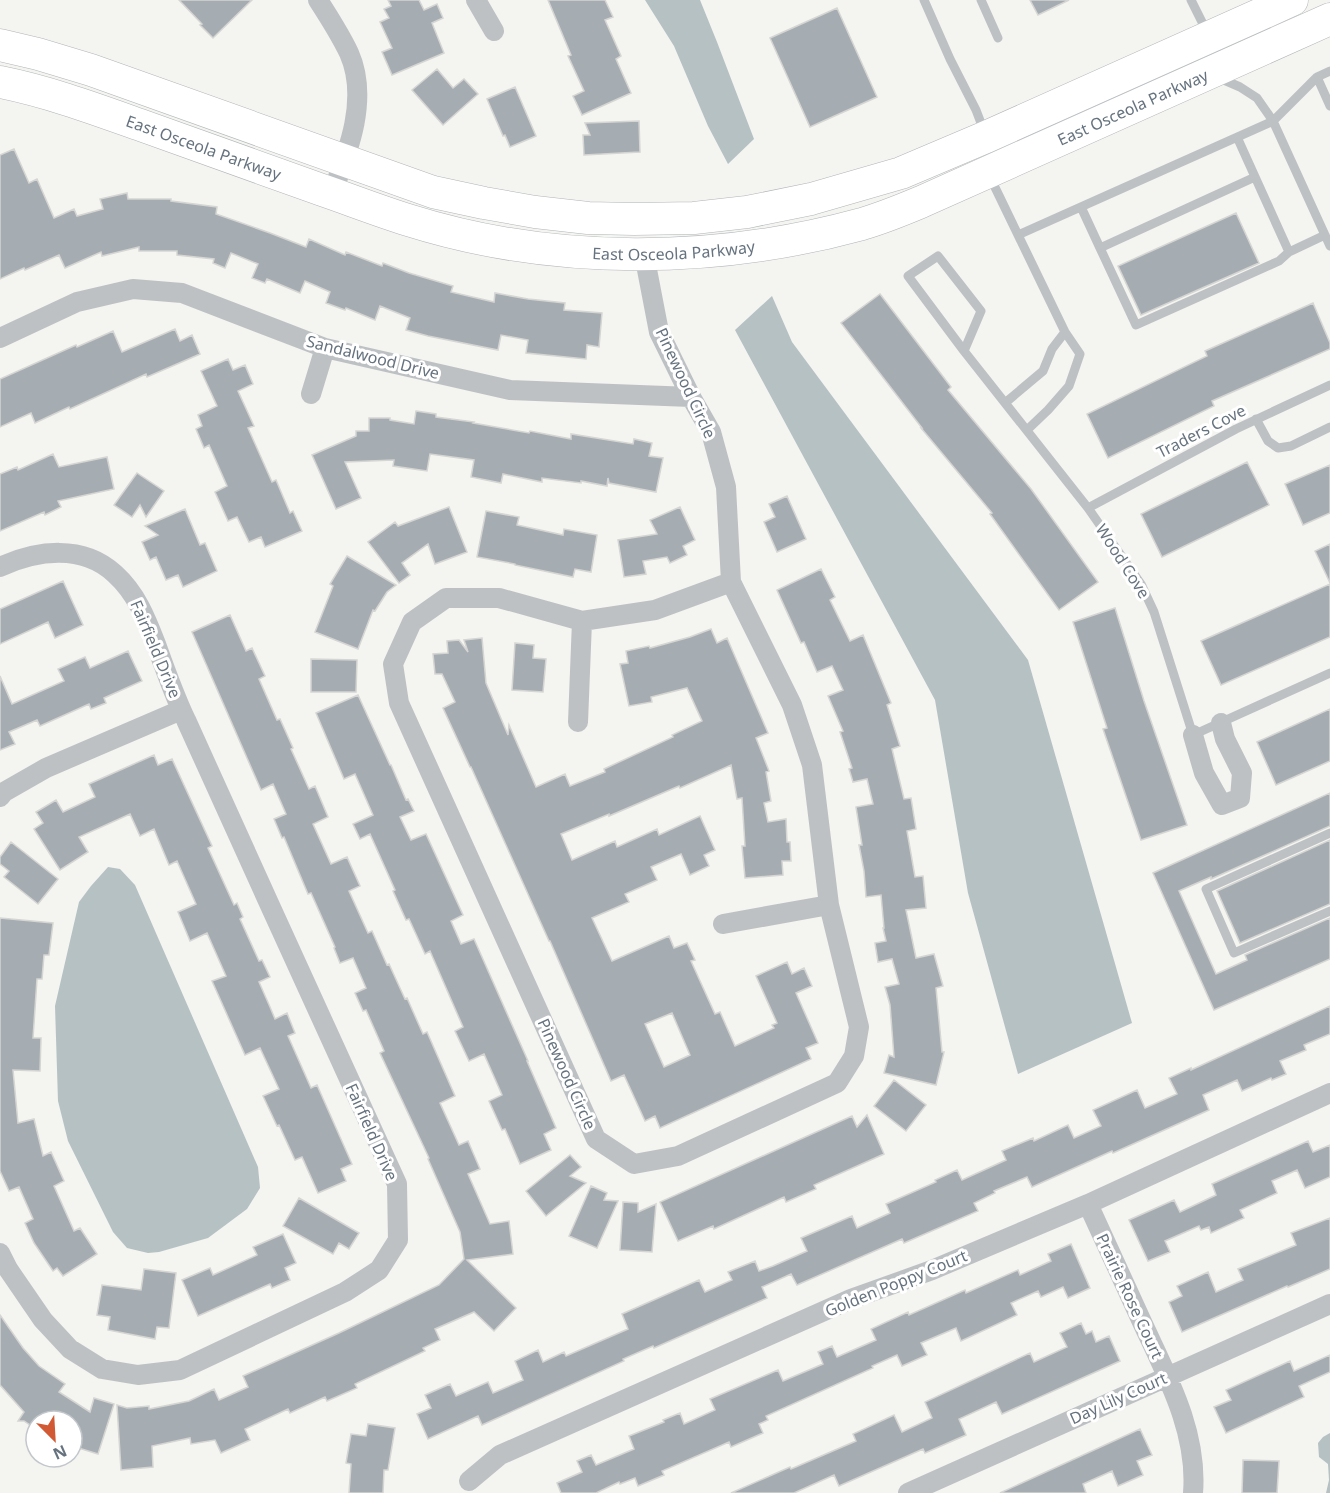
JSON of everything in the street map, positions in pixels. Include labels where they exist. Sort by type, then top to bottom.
[{"type":"main road","name":"East Osceola Parkway","points":[[0,45],[91,70],[433,192],[526,211],[588,218],[694,218],[747,212],[811,199],[901,173],[1292,0]]},
{"type":"main road","name":"East Osceola Parkway","points":[[0,82],[76,102],[408,220],[471,237],[535,248],[644,254],[724,250],[797,239],[864,224],[921,202],[1330,19]]},
{"type":"main road","points":[[644,254],[648,246],[655,241],[671,236],[760,226],[811,199]]},
{"type":"street","points":[[318,0],[349,54],[356,74],[358,92],[354,127],[345,161],[332,193]]},
{"type":"street","points":[[476,0],[494,31]]},
{"type":"street","points":[[986,137],[988,172]]},
{"type":"street","name":"Pinewood Circle","points":[[644,254],[659,332],[711,432],[726,487],[731,582],[792,705],[812,765],[830,905],[859,1027],[854,1056],[837,1083],[678,1156],[634,1164],[596,1139],[399,703],[393,664],[412,622],[446,598],[499,598],[582,621],[655,610],[731,582]]},
{"type":"street","name":"Sandalwood Drive","points":[[0,338],[77,302],[133,289],[182,293],[325,348],[510,390],[691,397]]},
{"type":"street","points":[[311,394],[325,348]]},
{"type":"street","name":"Fairfield Drive","points":[[0,567],[25,557],[55,552],[88,557],[114,573],[135,598],[144,615],[181,710],[397,1184],[398,1239],[380,1270],[345,1292],[180,1370],[138,1376],[102,1369],[70,1349],[43,1320],[8,1269],[0,1253]]},
{"type":"street","points":[[578,722],[582,621]]},
{"type":"street","name":"Fairfield Drive","points":[[0,797],[4,792],[46,768],[181,710]]},
{"type":"street","name":"Wood Cove","points":[[1193,735],[1204,772],[1222,805],[1240,798],[1242,772],[1225,740],[1221,723]]},
{"type":"street","points":[[723,924],[830,905]]},
{"type":"street","name":"Golden Poppy Court","points":[[469,1482],[500,1455],[851,1299],[932,1270],[1088,1204],[1330,1093]]},
{"type":"street","name":"Prairie Rose Court","points":[[1088,1204],[1167,1376],[1188,1433],[1193,1455],[1193,1493]]},
{"type":"street","name":"Day Lily Court","points":[[908,1493],[1330,1304]]},
{"type":"lane","points":[[924,0],[976,110],[986,137]]},
{"type":"lane","points":[[981,0],[998,38]]},
{"type":"lane","points":[[1191,0],[1209,37]]},
{"type":"lane","points":[[1018,235],[1273,121],[1317,77],[1330,71]]},
{"type":"lane","points":[[1208,73],[1240,87],[1257,98],[1273,121],[1330,246]]},
{"type":"lane","points":[[1317,77],[1330,106]]},
{"type":"lane","points":[[1237,137],[1289,252]]},
{"type":"lane","points":[[988,172],[1065,332],[1080,354],[1069,386],[1027,430]]},
{"type":"lane","points":[[1100,248],[1255,177]]},
{"type":"lane","points":[[1081,207],[1136,325],[1279,261],[1289,252],[1325,235]]},
{"type":"lane","name":"Wood Cove","points":[[964,351],[981,311],[938,256],[908,276],[964,351],[1088,508],[1141,584],[1154,612],[1193,735]]},
{"type":"lane","points":[[1005,403],[1043,371],[1052,349],[1065,332]]},
{"type":"lane","name":"Traders Cove","points":[[1088,508],[1236,429],[1330,385]]},
{"type":"lane","points":[[1256,419],[1268,441],[1278,448],[1291,446],[1330,427]]},
{"type":"lane","points":[[1193,735],[1330,673]]},
{"type":"lane","points":[[1330,833],[1206,889],[1234,953],[1330,911]]},
{"type":"shaded area","points":[[645,0],[700,0],[754,139],[728,164],[708,126],[674,46]]},
{"type":"shaded area","points":[[772,296],[792,342],[1028,660],[1132,1023],[1018,1074],[968,893],[935,700],[735,330]]},
{"type":"shaded area","points":[[108,867],[120,869],[135,885],[258,1167],[260,1188],[247,1209],[208,1238],[159,1252],[148,1253],[127,1248],[113,1232],[68,1141],[58,1101],[55,1006],[79,902]]},
{"type":"shaded area","points":[[1330,1433],[1330,1493],[1326,1493],[1329,1480],[1328,1464],[1319,1457],[1318,1443]]},
{"type":"building","points":[[179,0],[252,0],[213,38]]},
{"type":"building","points":[[388,0],[419,0],[424,10],[437,4],[443,18],[432,23],[444,53],[392,75],[382,52],[392,48],[380,22],[389,18],[384,9],[391,6]]},
{"type":"building","points":[[548,0],[605,0],[613,17],[605,20],[621,56],[616,59],[631,93],[582,115],[573,96],[584,91],[568,56],[571,55]]},
{"type":"building","points":[[1030,0],[1069,0],[1038,15]]},
{"type":"building","points":[[837,8],[877,97],[810,127],[770,38]]},
{"type":"building","points":[[437,69],[453,88],[464,79],[478,94],[443,125],[412,90]]},
{"type":"building","points":[[515,87],[536,136],[510,147],[487,99]]},
{"type":"building","points":[[639,121],[640,152],[584,155],[583,135],[590,135],[585,123]]},
{"type":"building","points":[[14,149],[29,183],[37,179],[54,218],[74,209],[77,216],[103,209],[100,199],[127,193],[128,199],[171,199],[171,201],[217,207],[216,214],[306,247],[309,239],[345,255],[346,252],[382,266],[383,263],[453,286],[451,292],[494,302],[495,293],[565,303],[564,310],[602,313],[599,347],[587,345],[586,359],[526,353],[528,340],[501,335],[498,350],[428,336],[406,330],[410,318],[380,306],[375,320],[346,308],[345,310],[326,303],[330,292],[305,281],[300,293],[267,279],[265,283],[252,278],[258,264],[231,253],[225,268],[213,263],[214,259],[177,255],[177,251],[139,251],[139,247],[102,256],[101,252],[65,268],[59,255],[0,279],[0,155]]},
{"type":"building","points":[[1236,213],[1259,263],[1141,315],[1118,266]]},
{"type":"building","points":[[880,294],[951,387],[948,390],[1031,489],[1098,582],[1059,610],[990,514],[992,513],[921,428],[841,323]]},
{"type":"building","points":[[1313,303],[1330,343],[1330,349],[1212,401],[1214,406],[1108,458],[1087,414],[1207,356],[1205,351]]},
{"type":"building","points":[[175,329],[180,341],[192,335],[200,354],[147,377],[146,374],[35,423],[31,413],[0,427],[0,379],[113,331],[122,352]]},
{"type":"building","points":[[228,359],[233,370],[245,365],[253,384],[238,391],[254,426],[248,428],[272,482],[276,480],[290,513],[293,511],[302,531],[265,547],[261,537],[249,542],[237,517],[228,521],[215,492],[227,486],[209,445],[204,448],[196,429],[202,426],[198,415],[217,406],[201,371]]},
{"type":"building","points":[[416,411],[436,414],[436,417],[571,439],[571,434],[633,444],[634,439],[652,443],[649,456],[663,458],[656,492],[609,483],[608,478],[607,486],[542,478],[542,482],[503,474],[501,483],[471,477],[474,460],[430,454],[427,471],[393,466],[394,460],[345,462],[361,498],[336,509],[312,455],[356,436],[356,431],[369,431],[369,418],[390,418],[390,420],[414,424]]},
{"type":"building","points":[[53,454],[59,467],[107,457],[114,489],[58,501],[61,507],[0,531],[0,474],[17,467],[18,470]]},
{"type":"building","points":[[1247,462],[1269,505],[1162,557],[1141,514]]},
{"type":"building","points":[[1330,465],[1330,513],[1303,525],[1285,484]]},
{"type":"building","points":[[137,473],[164,491],[146,517],[140,505],[132,517],[114,505]]},
{"type":"building","points":[[787,496],[806,539],[777,552],[764,522],[775,517],[769,504]]},
{"type":"building","points":[[449,507],[467,552],[435,564],[428,544],[402,563],[410,575],[399,583],[368,542],[395,522],[398,526]]},
{"type":"building","points":[[680,507],[695,540],[683,546],[687,555],[670,563],[667,557],[643,561],[646,574],[624,577],[618,540],[657,534],[650,520]]},
{"type":"building","points":[[185,509],[200,545],[205,543],[217,571],[183,587],[178,575],[166,580],[156,557],[150,560],[142,542],[158,535],[145,526]]},
{"type":"building","points":[[486,511],[519,517],[517,525],[563,535],[564,529],[597,535],[591,572],[575,569],[573,577],[477,557]]},
{"type":"building","points":[[1330,544],[1330,583],[1315,551]]},
{"type":"building","points":[[347,556],[396,585],[387,592],[375,611],[373,610],[358,649],[315,632],[333,586],[330,584]]},
{"type":"building","points":[[821,569],[835,597],[830,600],[850,641],[863,635],[891,703],[887,705],[900,746],[892,749],[904,799],[911,798],[916,829],[907,831],[915,877],[923,876],[926,908],[906,910],[916,958],[934,954],[943,986],[936,988],[942,1052],[944,1052],[936,1085],[884,1073],[889,1055],[894,1057],[890,1005],[885,987],[899,984],[892,959],[878,962],[875,943],[886,941],[881,895],[866,897],[856,807],[873,804],[867,779],[853,782],[849,769],[852,768],[840,732],[843,731],[828,696],[843,690],[832,666],[817,672],[777,590]]},
{"type":"building","points":[[63,581],[83,625],[55,638],[48,622],[0,644],[0,609]]},
{"type":"building","points":[[1330,584],[1330,637],[1221,685],[1201,641]]},
{"type":"building","points":[[1115,608],[1187,825],[1141,840],[1103,729],[1107,728],[1073,622]]},
{"type":"building","points":[[230,615],[246,651],[252,648],[265,676],[259,679],[277,720],[280,719],[309,789],[315,786],[328,817],[313,824],[331,864],[347,857],[360,886],[349,891],[368,933],[372,931],[423,1034],[427,1032],[455,1096],[440,1103],[459,1145],[468,1141],[480,1169],[468,1174],[490,1224],[509,1221],[513,1254],[467,1260],[516,1308],[494,1331],[474,1312],[435,1329],[440,1340],[423,1348],[425,1351],[355,1384],[357,1388],[327,1401],[325,1397],[290,1413],[288,1409],[245,1429],[250,1440],[221,1453],[215,1440],[191,1444],[190,1438],[152,1446],[153,1467],[121,1470],[117,1405],[127,1408],[149,1406],[149,1409],[189,1401],[214,1389],[219,1400],[248,1387],[243,1376],[439,1285],[464,1259],[460,1232],[429,1158],[380,1053],[384,1051],[366,1010],[363,1011],[355,993],[366,988],[353,958],[340,963],[311,893],[308,894],[274,819],[286,814],[273,784],[261,790],[192,632]]},
{"type":"building","points":[[711,629],[717,643],[727,638],[768,733],[756,738],[769,771],[766,772],[771,801],[764,803],[768,822],[786,819],[791,861],[782,861],[783,875],[745,878],[742,798],[737,799],[731,765],[680,788],[679,786],[561,834],[572,860],[615,841],[617,847],[657,829],[659,835],[700,816],[715,850],[704,855],[709,866],[690,875],[681,854],[651,867],[657,880],[625,894],[629,902],[592,918],[612,961],[669,936],[674,948],[687,943],[695,960],[691,961],[715,1014],[720,1012],[735,1046],[774,1028],[772,1025],[777,1023],[756,976],[787,962],[792,974],[804,968],[812,986],[796,993],[818,1043],[806,1048],[811,1059],[660,1128],[655,1116],[645,1121],[624,1075],[611,1081],[550,941],[443,708],[455,702],[442,674],[435,674],[433,654],[448,653],[447,641],[459,640],[468,652],[464,640],[482,638],[486,683],[508,735],[509,725],[536,787],[565,774],[570,786],[605,772],[604,769],[702,721],[687,688],[651,697],[652,702],[629,706],[620,664],[628,663],[626,651],[649,646],[650,648]],"holes":[[[672,1013],[690,1055],[664,1067],[645,1024]]]},
{"type":"building","points":[[515,643],[534,645],[533,658],[546,659],[543,692],[512,690]]},
{"type":"building","points":[[128,651],[142,681],[104,698],[106,703],[91,709],[89,704],[40,726],[37,720],[9,732],[15,744],[0,750],[0,676],[12,704],[64,681],[58,669],[85,657],[90,668]]},
{"type":"building","points":[[311,659],[357,660],[356,692],[311,692]]},
{"type":"building","points":[[358,695],[406,800],[408,799],[414,811],[400,817],[411,840],[426,834],[463,915],[451,921],[461,944],[474,939],[556,1128],[544,1134],[551,1150],[520,1164],[505,1129],[502,1130],[489,1101],[502,1095],[484,1054],[469,1061],[455,1031],[463,1027],[430,951],[425,954],[409,919],[406,920],[370,834],[360,839],[353,824],[373,815],[355,774],[344,779],[316,713]]},
{"type":"building","points":[[1330,709],[1330,761],[1276,785],[1257,742]]},
{"type":"building","points":[[154,755],[158,765],[172,759],[212,846],[208,848],[234,905],[237,903],[243,917],[240,919],[259,961],[262,960],[270,977],[259,982],[275,1019],[287,1013],[295,1033],[288,1036],[311,1088],[317,1085],[352,1164],[341,1169],[346,1181],[318,1193],[302,1157],[295,1160],[263,1096],[279,1089],[260,1048],[245,1055],[212,981],[226,976],[207,933],[190,941],[178,912],[196,904],[177,861],[169,865],[154,829],[140,836],[130,814],[79,837],[88,852],[60,870],[34,829],[43,823],[36,812],[56,800],[63,812],[95,797],[89,784]]},
{"type":"building","points":[[1330,793],[1330,826],[1179,891],[1216,974],[1247,960],[1245,955],[1330,918],[1330,959],[1214,1010],[1153,873]]},
{"type":"building","points":[[1330,840],[1330,904],[1240,943],[1217,891]]},
{"type":"building","points":[[11,842],[58,879],[38,904],[4,877],[9,871],[0,864],[0,857]]},
{"type":"building","points":[[0,918],[53,923],[49,955],[44,955],[42,979],[37,979],[33,1038],[41,1038],[40,1071],[13,1070],[18,1123],[34,1119],[43,1156],[51,1152],[64,1181],[54,1186],[74,1231],[80,1228],[97,1254],[63,1276],[57,1268],[53,1271],[34,1243],[25,1223],[33,1219],[19,1187],[9,1191],[0,1171]]},
{"type":"building","points":[[1330,1006],[1330,1034],[1304,1045],[1306,1050],[1280,1061],[1286,1074],[1242,1091],[1237,1080],[1203,1095],[1209,1110],[1113,1153],[1112,1151],[1032,1187],[1027,1177],[994,1191],[995,1193],[974,1203],[978,1211],[904,1243],[902,1239],[797,1285],[791,1274],[762,1287],[767,1298],[654,1348],[653,1346],[623,1359],[624,1361],[482,1425],[478,1416],[428,1439],[417,1414],[431,1408],[425,1395],[450,1384],[456,1396],[488,1382],[493,1393],[523,1380],[515,1361],[538,1350],[543,1362],[564,1352],[566,1356],[628,1329],[622,1314],[699,1280],[705,1292],[732,1280],[728,1272],[755,1261],[759,1271],[773,1266],[807,1251],[801,1238],[852,1216],[857,1228],[890,1213],[886,1204],[957,1170],[962,1180],[1006,1160],[1002,1151],[1033,1138],[1034,1141],[1068,1125],[1074,1138],[1101,1126],[1093,1110],[1137,1090],[1145,1108],[1177,1094],[1169,1078]]},
{"type":"building","points":[[894,1080],[926,1105],[906,1131],[874,1106]]},
{"type":"building","points":[[867,1115],[884,1154],[814,1185],[816,1189],[786,1202],[784,1197],[714,1229],[713,1226],[678,1241],[660,1202],[852,1116],[857,1127]]},
{"type":"building","points":[[1308,1141],[1313,1152],[1330,1145],[1330,1177],[1305,1188],[1297,1170],[1272,1181],[1277,1193],[1240,1210],[1244,1218],[1211,1233],[1209,1227],[1201,1230],[1199,1226],[1165,1241],[1170,1252],[1148,1261],[1129,1220],[1174,1200],[1180,1212],[1216,1195],[1212,1184]]},
{"type":"building","points":[[570,1155],[581,1167],[570,1176],[586,1183],[546,1216],[526,1191]]},
{"type":"building","points":[[591,1186],[607,1193],[604,1200],[618,1201],[597,1248],[569,1236]]},
{"type":"building","points":[[299,1198],[359,1233],[349,1249],[339,1243],[333,1254],[283,1226]]},
{"type":"building","points":[[623,1202],[638,1203],[638,1212],[656,1204],[652,1252],[620,1250]]},
{"type":"building","points":[[1330,1218],[1330,1269],[1182,1332],[1169,1302],[1182,1296],[1177,1286],[1208,1272],[1216,1292],[1243,1280],[1238,1269],[1296,1245],[1291,1233]]},
{"type":"building","points":[[283,1234],[296,1263],[285,1268],[290,1280],[272,1288],[270,1284],[198,1316],[182,1280],[210,1268],[213,1275],[257,1255],[253,1247]]},
{"type":"building","points":[[1071,1244],[1090,1288],[1068,1298],[1063,1287],[1041,1297],[1038,1291],[1011,1303],[1017,1315],[961,1341],[956,1328],[921,1343],[927,1355],[902,1366],[897,1355],[872,1366],[873,1368],[766,1416],[768,1420],[759,1424],[763,1433],[731,1447],[729,1442],[662,1471],[664,1475],[638,1486],[635,1478],[620,1484],[619,1482],[596,1493],[561,1493],[557,1483],[582,1472],[577,1461],[591,1455],[596,1465],[634,1449],[629,1436],[664,1422],[663,1420],[680,1413],[684,1424],[715,1410],[710,1399],[778,1370],[783,1381],[823,1364],[818,1352],[832,1346],[837,1357],[876,1340],[871,1329],[908,1312],[909,1315],[1018,1270],[1020,1275],[1051,1261],[1048,1254]]},
{"type":"building","points":[[144,1269],[176,1273],[169,1328],[157,1327],[155,1339],[108,1330],[110,1317],[97,1315],[102,1285],[141,1290]]},
{"type":"building","points":[[0,1315],[39,1366],[65,1384],[59,1392],[90,1412],[94,1398],[114,1404],[98,1454],[84,1450],[84,1409],[24,1409],[24,1412],[0,1385]]},
{"type":"building","points":[[1081,1323],[1086,1334],[1092,1331],[1096,1342],[1109,1336],[1120,1361],[1002,1414],[996,1402],[959,1419],[966,1435],[925,1453],[923,1449],[839,1486],[834,1475],[794,1493],[731,1493],[856,1441],[853,1434],[894,1415],[902,1432],[932,1418],[925,1402],[1030,1353],[1034,1362],[1067,1347],[1060,1333]]},
{"type":"building","points":[[1330,1355],[1330,1372],[1299,1386],[1304,1397],[1226,1433],[1214,1407],[1231,1400],[1226,1390],[1290,1361],[1294,1371]]},
{"type":"building","points":[[24,1412],[24,1421],[18,1421]]},
{"type":"building","points":[[368,1424],[395,1428],[388,1470],[384,1470],[383,1493],[349,1493],[351,1464],[346,1463],[351,1434],[366,1436]]},
{"type":"building","points":[[1140,1429],[1152,1455],[1137,1461],[1143,1475],[1118,1486],[1112,1471],[1083,1484],[1086,1493],[1000,1493]]},
{"type":"building","points":[[1243,1460],[1279,1461],[1277,1493],[1242,1493]]}]
